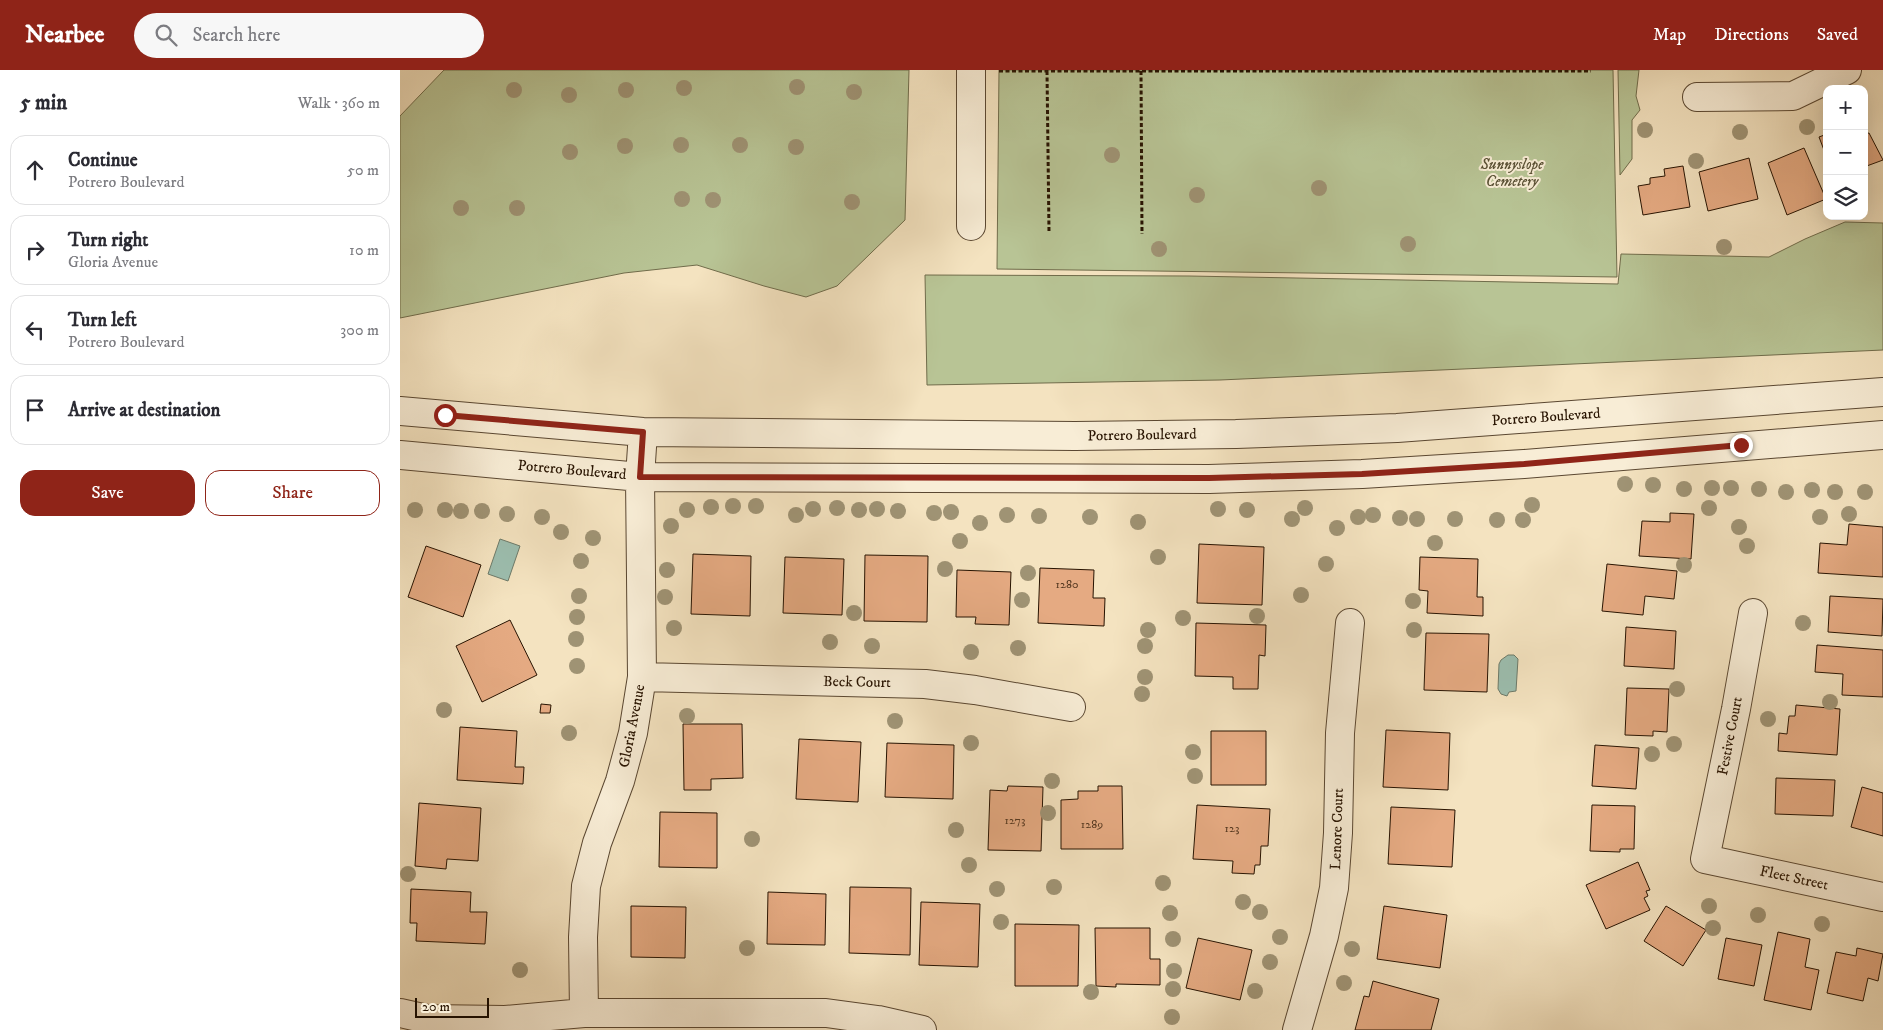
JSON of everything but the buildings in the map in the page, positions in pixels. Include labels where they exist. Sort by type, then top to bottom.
[{"type":"street","points":[[971,70],[971,226]]},
{"type":"street","points":[[1697,97],[1793,96],[1847,70]]},
{"type":"street","name":"Potrero Boulevard","points":[[400,411],[643,432],[1065,436],[1236,434],[1397,428],[1883,392]]},
{"type":"street","name":"Gloria Avenue","points":[[584,1013],[583,937],[586,886],[597,843],[620,781],[631,741],[642,677],[640,477],[643,432]]},
{"type":"street","name":"Potrero Boulevard","points":[[400,455],[640,477],[1209,478],[1362,474],[1524,464],[1883,435]]},
{"type":"street","name":"Festive Court","points":[[1705,859],[1736,709],[1753,613]]},
{"type":"street","name":"Lenore Court","points":[[1297,1030],[1324,936],[1334,888],[1338,833],[1340,733],[1350,623]]},
{"type":"street","name":"Beck Court","points":[[642,677],[925,684],[975,690],[1071,707]]},
{"type":"street","name":"Fleet Street","points":[[1705,859],[1883,897]]},
{"type":"street","points":[[400,1013],[427,1019],[505,1020],[584,1013],[826,1013],[878,1020],[922,1030]]},
{"type":"path","points":[[1047,70],[1049,232]]},
{"type":"path","points":[[1142,70],[1142,234]]},
{"type":"path","points":[[999,71],[1591,71]]},
{"type":"green space","points":[[444,70],[909,70],[905,220],[837,286],[806,297],[697,265],[624,273],[400,318],[400,116]]},
{"type":"green space","name":"Sunnyslope Cemetery","points":[[999,70],[1613,70],[1617,277],[997,269]]},
{"type":"green space","points":[[1618,70],[1639,70],[1636,96],[1640,110],[1632,120],[1632,159],[1620,175]]},
{"type":"green space","points":[[1845,222],[1883,223],[1883,350],[1220,380],[927,385],[925,275],[1189,276],[1618,284],[1621,254],[1769,257]]},
{"type":"shaded area","points":[[500,539],[520,546],[508,581],[488,574]]},
{"type":"shaded area","points":[[1508,655],[1514,655],[1518,659],[1516,691],[1509,692],[1507,696],[1501,694],[1498,689],[1499,664]]},
{"type":"route","points":[[445,415],[643,432],[640,477],[1209,478],[1362,474],[1524,464],[1741,445]]}]
